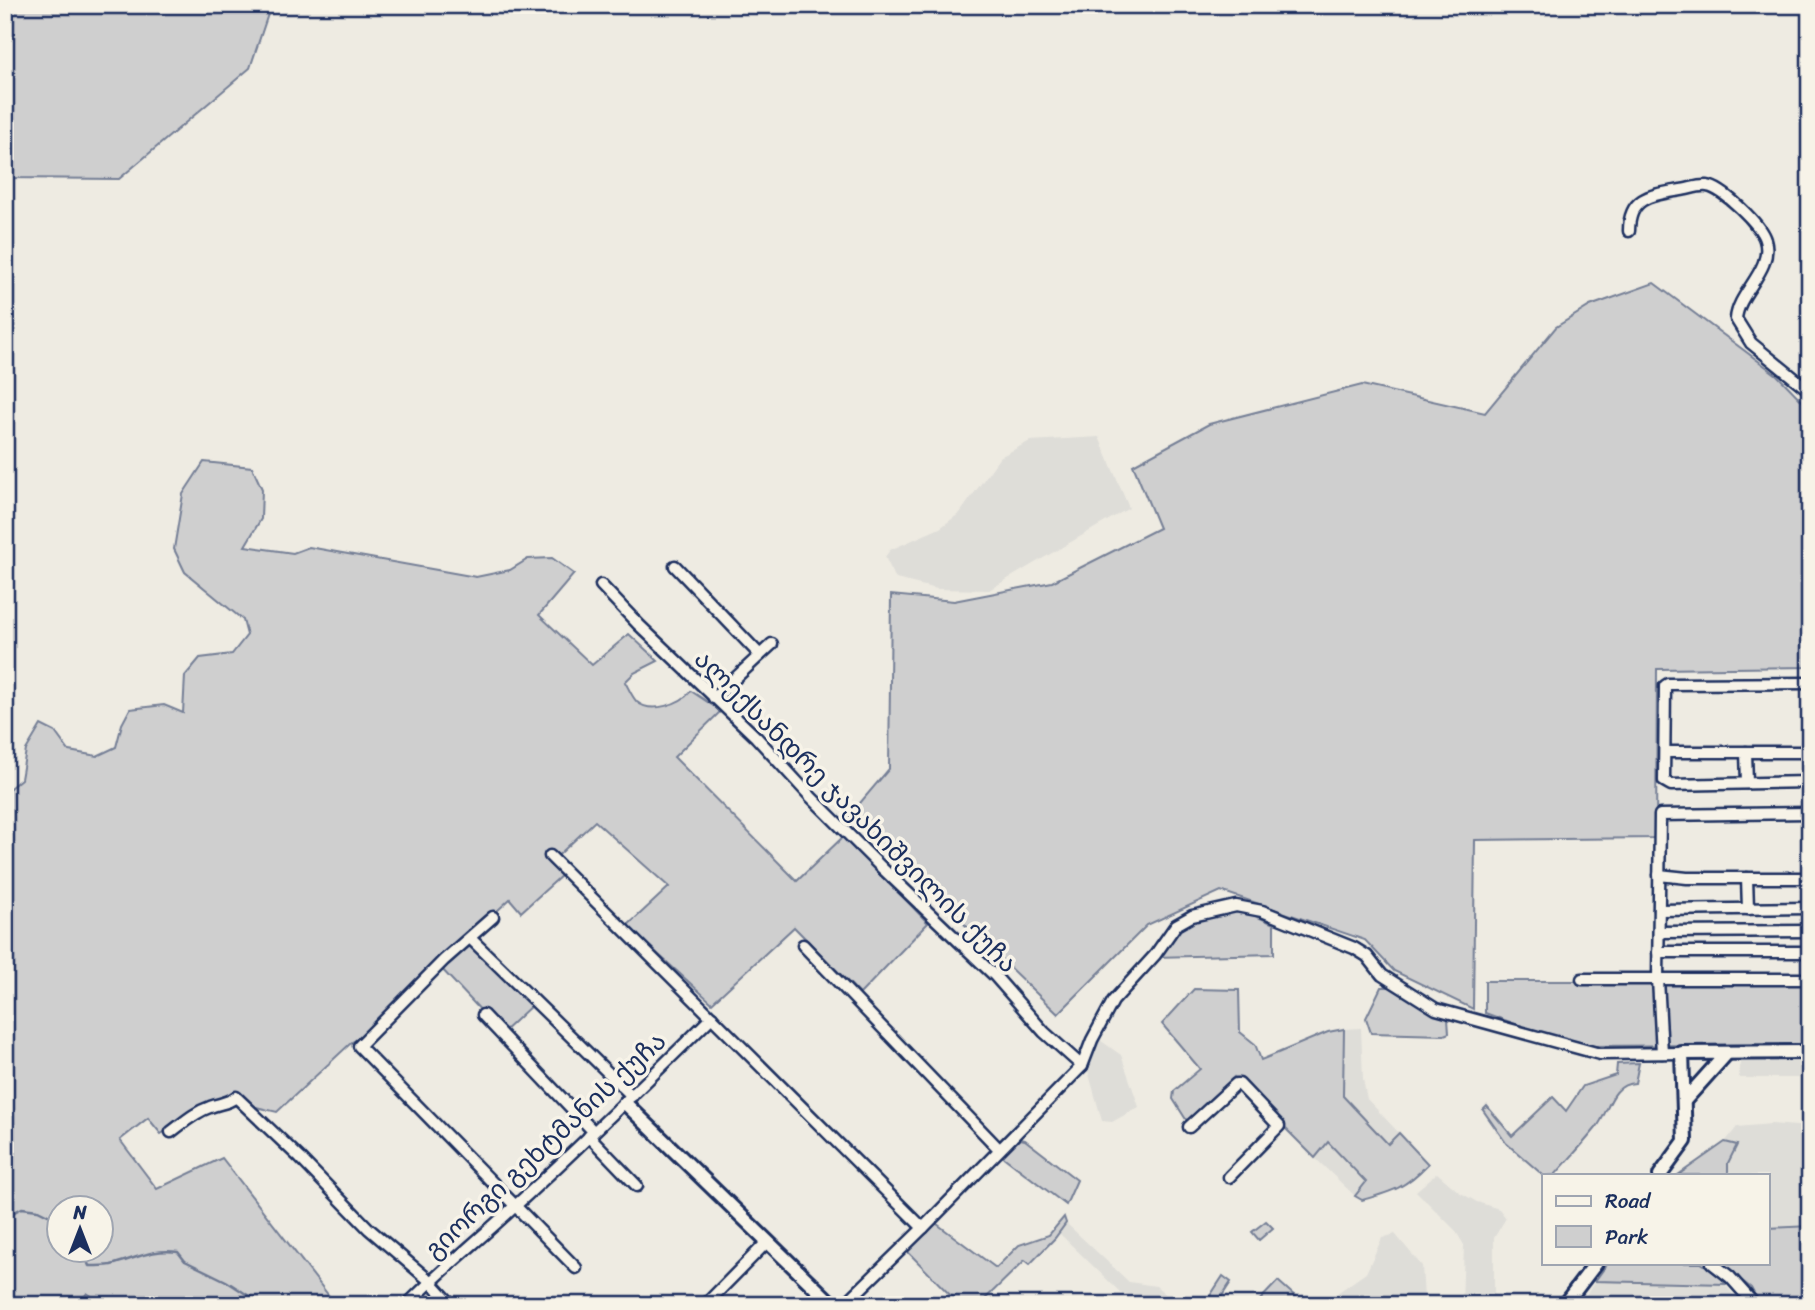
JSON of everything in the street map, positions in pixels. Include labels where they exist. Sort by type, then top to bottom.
[{"type":"street","points":[[1629,231],[1629,218],[1637,204],[1648,197],[1693,187],[1714,188],[1745,213],[1765,240],[1766,251],[1758,273],[1740,300],[1736,319],[1751,343],[1810,391]]},
{"type":"street","points":[[675,566],[760,655]]},
{"type":"street","name":"ალექსანდრე ჯავახიშვილის ქუჩა","points":[[601,585],[756,737],[883,869],[995,975],[1044,1032],[1082,1066]]},
{"type":"street","points":[[714,698],[772,644]]},
{"type":"street","points":[[1810,683],[1673,682],[1665,687],[1666,784],[1810,782]]},
{"type":"street","points":[[1665,752],[1810,752]]},
{"type":"street","points":[[1746,752],[1747,783]]},
{"type":"street","points":[[1662,1053],[1658,979],[1660,815],[1810,813]]},
{"type":"street","points":[[550,856],[923,1228]]},
{"type":"street","points":[[1659,875],[1687,878],[1810,878]]},
{"type":"street","points":[[1747,878],[1748,909]]},
{"type":"street","points":[[844,1305],[1082,1066],[1092,1040],[1113,1001],[1155,955],[1176,925],[1192,916],[1236,906],[1262,911],[1369,954],[1382,975],[1436,1009],[1600,1054],[1810,1052]]},
{"type":"street","points":[[1659,910],[1810,908]]},
{"type":"street","points":[[493,917],[444,960],[359,1046],[576,1269]]},
{"type":"street","points":[[1659,932],[1810,931]]},
{"type":"street","points":[[470,939],[766,1242],[833,1305]]},
{"type":"street","points":[[803,945],[999,1149]]},
{"type":"street","points":[[1658,952],[1810,952]]},
{"type":"street","points":[[1582,979],[1810,979]]},
{"type":"street","points":[[483,1015],[637,1186]]},
{"type":"street","name":"გიორგი გეხტმანის ქუჩა","points":[[407,1305],[629,1100],[712,1017]]},
{"type":"street","points":[[1661,1174],[1685,1141],[1682,1053]]},
{"type":"street","points":[[1684,1101],[1727,1053]]},
{"type":"street","points":[[1189,1127],[1236,1084],[1279,1126],[1229,1177]]},
{"type":"street","points":[[171,1132],[209,1107],[228,1103],[236,1097],[369,1228],[452,1305]]},
{"type":"street","points":[[705,1305],[766,1242]]},
{"type":"street","points":[[1564,1305],[1594,1264]]},
{"type":"street","points":[[1713,1264],[1730,1277],[1755,1305]]},
{"type":"shaded area","points":[[1099,437],[1129,508],[989,590],[937,589],[896,579],[885,557],[890,550],[940,528],[960,513],[1000,457],[1030,441]]},
{"type":"shaded area","points":[[1361,1028],[1363,1079],[1367,1099],[1399,1133],[1389,1144],[1343,1096],[1344,1029]]},
{"type":"shaded area","points":[[1097,1038],[1121,1055],[1139,1107],[1112,1122],[1102,1121],[1087,1067]]},
{"type":"shaded area","points":[[1810,1061],[1810,1078],[1739,1078],[1740,1062]]},
{"type":"shaded area","points":[[1771,1124],[1810,1127],[1810,1226],[1770,1228],[1770,1174],[1728,1174],[1728,1163],[1736,1145],[1725,1142],[1737,1127]]},
{"type":"shaded area","points":[[1328,1142],[1367,1183],[1355,1196],[1315,1158]]},
{"type":"shaded area","points":[[1437,1173],[1459,1192],[1477,1202],[1499,1209],[1506,1218],[1494,1238],[1494,1305],[1462,1305],[1464,1245],[1455,1230],[1416,1191]]},
{"type":"shaded area","points":[[1066,1223],[1129,1282],[1156,1286],[1169,1297],[1121,1293],[1059,1233]]},
{"type":"shaded area","points":[[1395,1234],[1422,1266],[1424,1298],[1408,1305],[1320,1305],[1366,1273],[1382,1238]]},
{"type":"shaded area","points":[[1595,1281],[1725,1284],[1741,1305],[1586,1305],[1583,1300]]},
{"type":"green space","points":[[5,5],[271,5],[250,68],[119,179],[5,178]]},
{"type":"green space","points":[[1654,283],[1777,375],[1810,409],[1810,667],[1657,669],[1656,838],[1475,840],[1473,1009],[1394,971],[1365,940],[1221,891],[1147,925],[1058,1014],[849,816],[889,769],[891,595],[954,601],[1052,582],[1159,528],[1133,465],[1209,424],[1362,385],[1485,413],[1556,327],[1590,306]]},
{"type":"green space","points":[[204,462],[252,467],[262,489],[261,519],[245,546],[293,553],[309,547],[476,577],[510,570],[528,559],[552,558],[574,574],[539,615],[592,665],[629,634],[658,661],[634,673],[625,682],[635,700],[643,706],[666,706],[691,691],[721,711],[674,757],[797,881],[844,836],[928,923],[860,994],[794,927],[712,1003],[627,926],[669,887],[595,821],[549,864],[562,875],[521,912],[510,899],[471,935],[532,1005],[502,1033],[439,966],[277,1112],[223,1099],[202,1108],[161,1134],[148,1118],[120,1140],[157,1189],[222,1158],[336,1305],[105,1305],[87,1293],[78,1305],[5,1305],[5,792],[21,779],[26,750],[41,725],[55,732],[69,751],[97,756],[116,747],[122,724],[130,709],[164,705],[183,713],[185,676],[200,658],[232,654],[247,635],[243,620],[185,572],[174,549],[183,494]]},
{"type":"green space","points":[[1242,910],[1274,924],[1274,954],[1155,957],[1173,934],[1198,919]]},
{"type":"green space","points":[[1485,981],[1810,981],[1810,1044],[1593,1046],[1532,1030],[1485,1013]]},
{"type":"green space","points":[[1381,987],[1392,987],[1441,1013],[1448,1019],[1449,1033],[1371,1033],[1366,1018]]},
{"type":"green space","points":[[1194,989],[1239,990],[1240,1032],[1255,1044],[1261,1060],[1328,1032],[1344,1029],[1343,1096],[1388,1144],[1399,1133],[1428,1164],[1398,1188],[1362,1200],[1355,1196],[1366,1182],[1328,1142],[1315,1158],[1234,1077],[1187,1121],[1173,1099],[1174,1091],[1200,1069],[1162,1024]]},
{"type":"green space","points":[[1639,1063],[1635,1083],[1620,1088],[1596,1128],[1556,1174],[1542,1174],[1506,1143],[1483,1110],[1487,1106],[1512,1136],[1553,1097],[1566,1111],[1583,1086],[1616,1075],[1617,1064]]},
{"type":"green space","points":[[1020,1139],[1025,1140],[1077,1180],[1066,1205],[1002,1156]]},
{"type":"green space","points":[[1725,1142],[1737,1145],[1728,1163],[1728,1174],[1679,1174]]},
{"type":"green space","points":[[1064,1217],[1066,1223],[1030,1264],[1025,1260],[979,1305],[960,1305],[905,1249],[933,1221],[996,1268],[1019,1245],[1049,1235]]},
{"type":"green space","points":[[1266,1221],[1273,1228],[1259,1240],[1252,1232]]},
{"type":"green space","points":[[1810,1226],[1810,1251],[1805,1263],[1805,1305],[1760,1305],[1751,1288],[1720,1264],[1770,1264],[1770,1228]]},
{"type":"green space","points":[[1607,1264],[1703,1264],[1720,1275],[1725,1284],[1595,1281]]},
{"type":"green space","points":[[1223,1276],[1231,1282],[1218,1302],[1210,1296]]},
{"type":"green space","points":[[1278,1281],[1296,1297],[1289,1305],[1255,1305]]},
{"type":"waterway","points":[[5,1217],[22,1208],[46,1214]]},
{"type":"waterway","points":[[116,1264],[152,1253],[178,1252],[185,1261],[226,1281],[263,1305]]},
{"type":"waterway","points":[[88,1264],[114,1264]]}]
